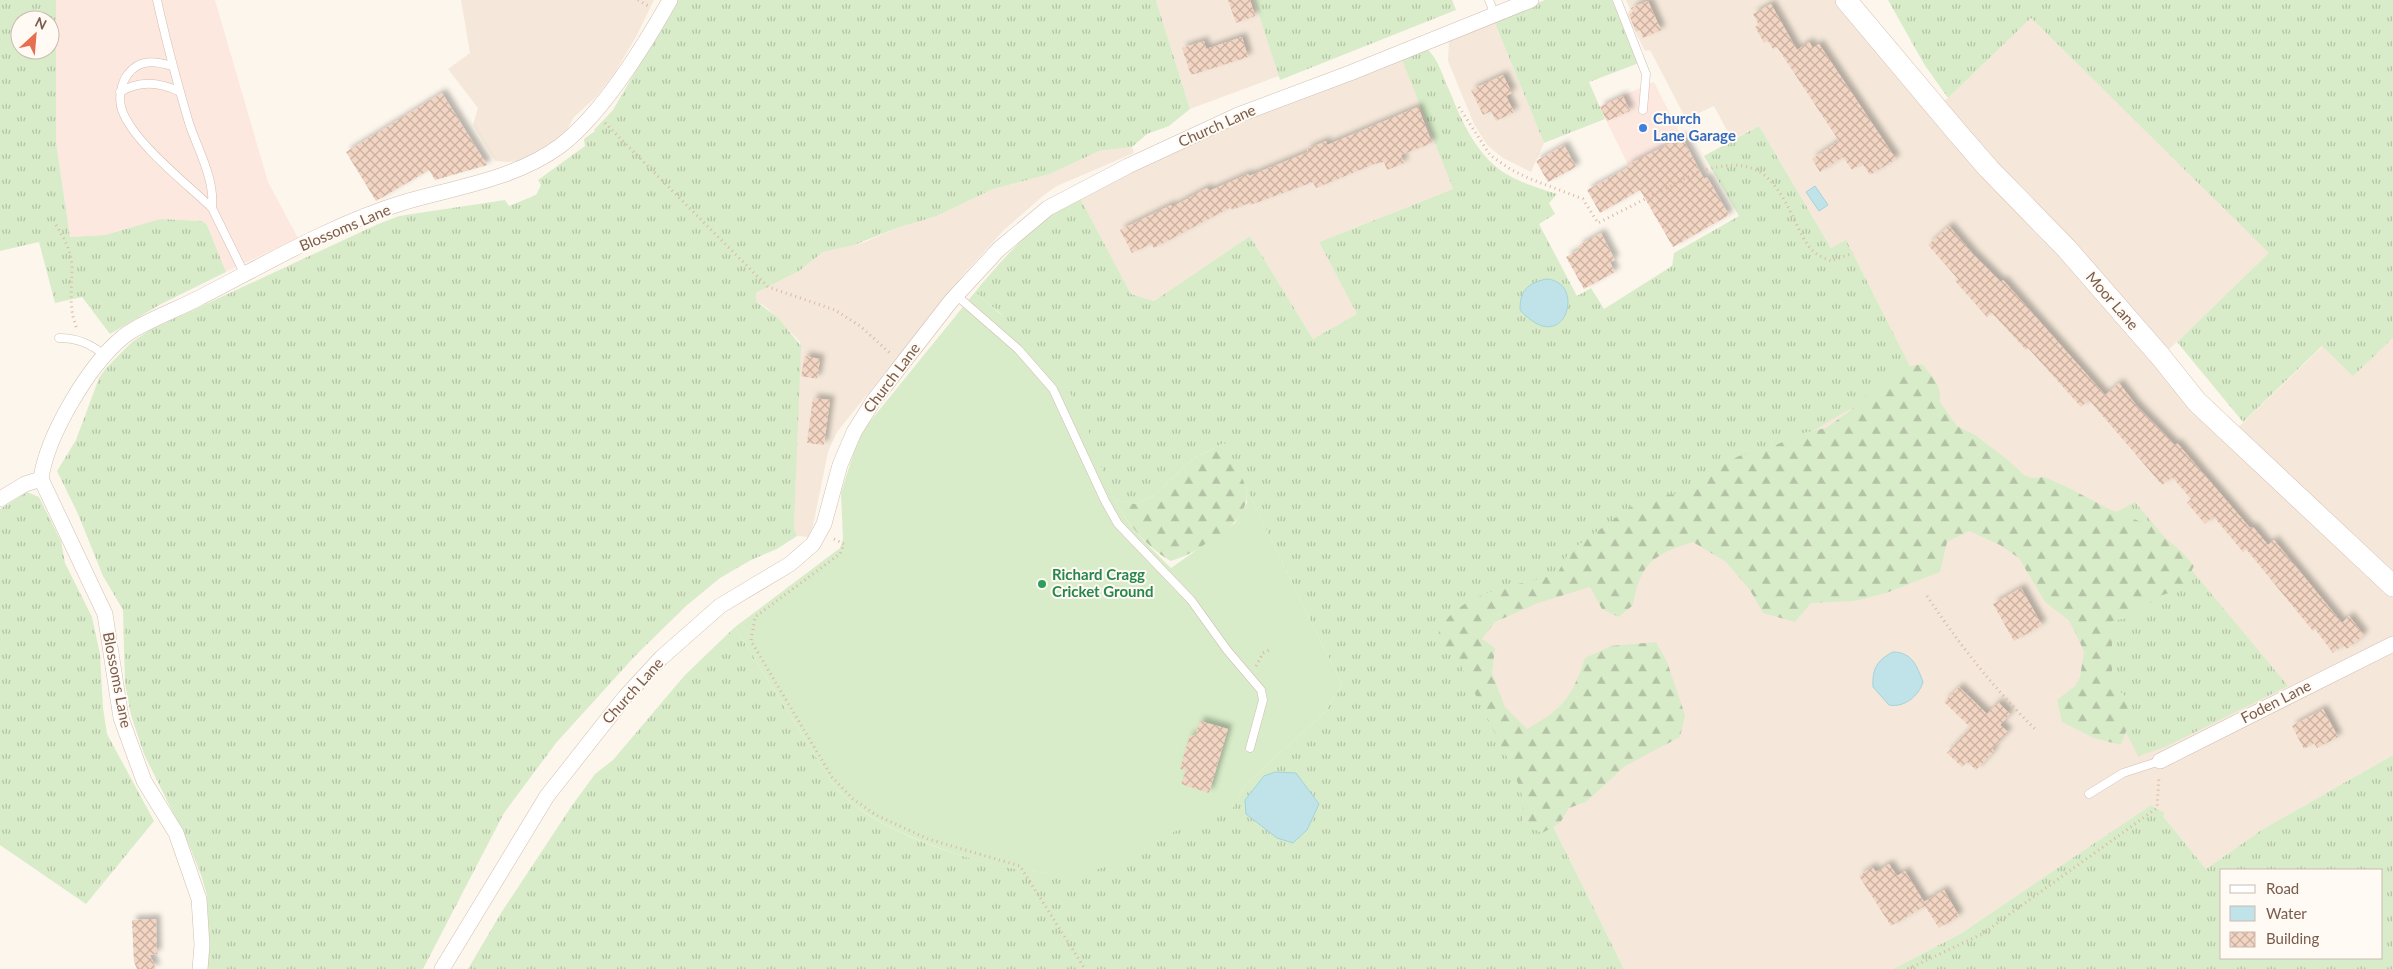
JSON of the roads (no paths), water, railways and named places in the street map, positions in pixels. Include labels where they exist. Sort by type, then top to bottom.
[{"type":"street","name":"Blossoms Lane","points":[[200,969],[202,945],[199,899],[176,833],[144,781],[121,718],[105,614],[42,479],[43,464],[51,443],[90,370],[124,336],[327,233],[403,203],[470,186],[521,167],[560,145],[594,112],[628,68],[670,0]]},
{"type":"street","name":"Church Lane","points":[[442,969],[547,796],[625,697],[661,658],[720,606],[790,564],[813,544],[824,524],[840,464],[854,432],[902,365],[956,295],[999,249],[1048,208],[1128,166],[1238,115],[1350,73],[1531,0]]},
{"type":"street","name":"Moor Lane","points":[[1846,0],[1989,170],[2067,249],[2197,402],[2393,586]]},
{"type":"street","points":[[0,499],[25,484],[42,479]]},
{"type":"street","name":"Foden Lane","points":[[2160,761],[2393,644]]},
{"type":"lane","points":[[157,0],[172,66],[206,170],[213,198],[212,208]]},
{"type":"lane","points":[[1489,0],[1495,14]]},
{"type":"lane","points":[[1616,0],[1646,74],[1643,110]]},
{"type":"lane","points":[[172,66],[146,62],[134,66],[124,78],[120,92],[121,109],[133,130],[212,208],[245,275]]},
{"type":"lane","points":[[120,92],[128,87],[145,83],[160,84],[180,92]]},
{"type":"lane","points":[[956,295],[993,325],[1038,369],[1053,389],[1105,501],[1118,524],[1190,600],[1227,650],[1261,690],[1263,700],[1250,748]]},
{"type":"lane","points":[[59,338],[73,338],[85,342],[105,355]]},
{"type":"lane","points":[[2089,794],[2124,773],[2160,761]]},
{"type":"water","points":[[1815,186],[1828,205],[1819,211],[1806,192]]},
{"type":"water","points":[[1546,279],[1557,282],[1564,289],[1568,298],[1564,318],[1557,325],[1547,327],[1535,322],[1520,310],[1521,297],[1526,289],[1534,283]]},
{"type":"water","points":[[1893,652],[1905,654],[1913,661],[1923,682],[1918,692],[1910,700],[1900,705],[1889,705],[1873,687],[1873,675],[1879,662]]},
{"type":"water","points":[[1275,772],[1296,773],[1319,804],[1307,830],[1293,843],[1277,838],[1246,814],[1245,800],[1264,776]]},
{"type":"place","name":"Church Lane Garage","points":[[1643,128]]},
{"type":"place","name":"Richard Cragg Cricket Ground","points":[[1042,584]]}]
